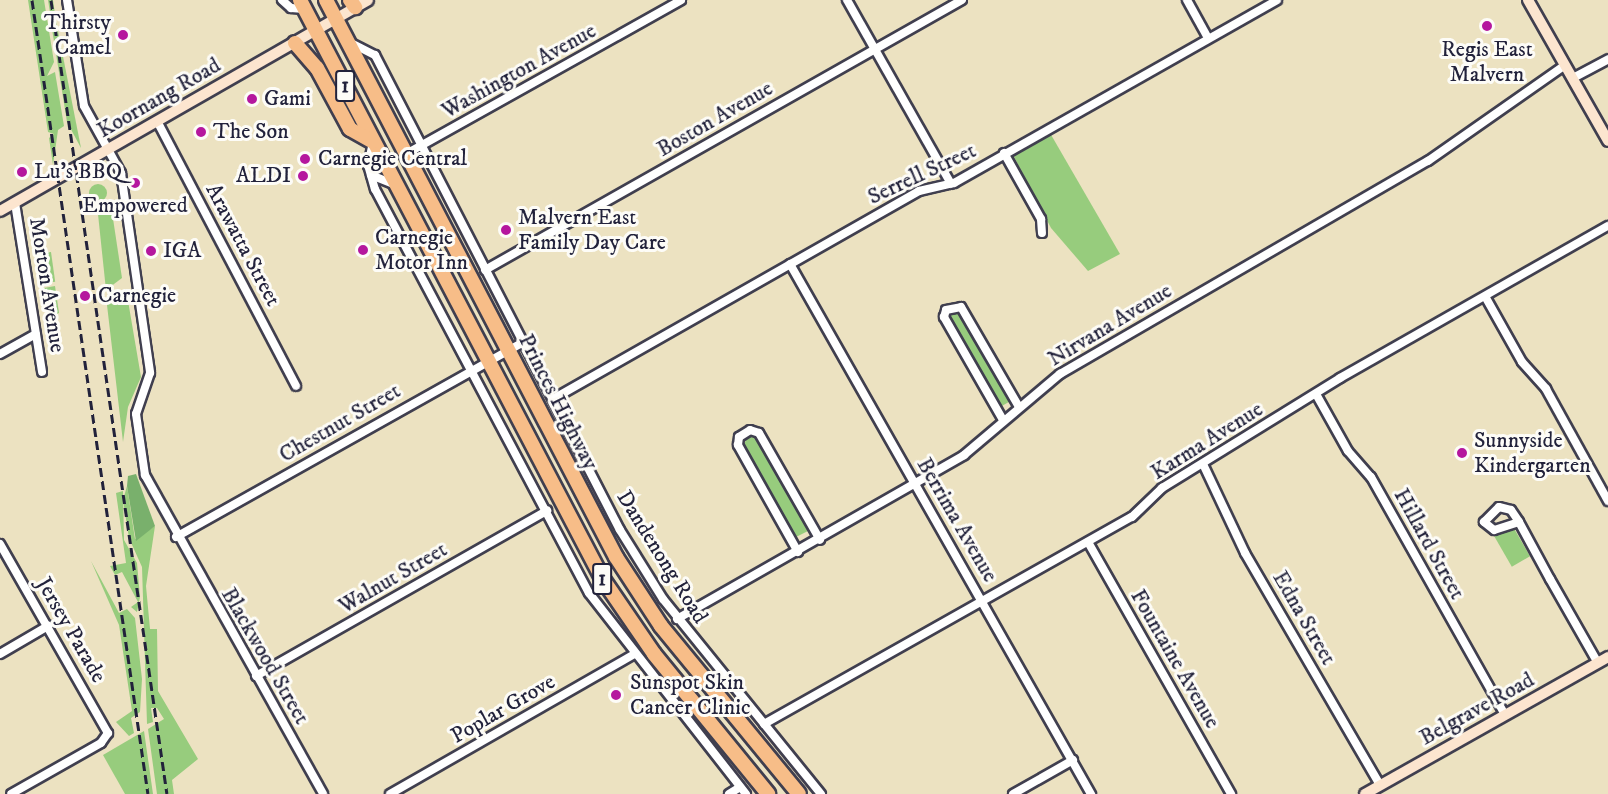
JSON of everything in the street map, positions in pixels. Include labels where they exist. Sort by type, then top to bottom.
[{"type":"highway","name":"Princes Highway","points":[[326,0],[616,557],[707,683],[798,794]]},
{"type":"highway","name":"Princes Highway","points":[[302,4],[602,578],[688,697],[768,794]]},
{"type":"highway","points":[[295,43],[317,68],[350,129],[373,142]]},
{"type":"highway","points":[[688,697],[707,683]]},
{"type":"main road","name":"Koornang Road","points":[[0,211],[316,31],[336,19],[352,4],[368,0]]},
{"type":"main road","points":[[1528,0],[1608,141]]},
{"type":"main road","name":"Belgrave Road","points":[[1365,794],[1603,660]]},
{"type":"street","name":"Blackwood Street","points":[[67,0],[84,106],[121,173],[150,373],[136,414],[139,445],[151,491],[323,794]]},
{"type":"street","points":[[282,0],[291,8],[302,4]]},
{"type":"street","name":"Washington Avenue","points":[[406,154],[681,0]]},
{"type":"street","points":[[847,0],[951,184]]},
{"type":"street","name":"Boston Avenue","points":[[485,270],[962,0]]},
{"type":"street","points":[[1187,0],[1208,38]]},
{"type":"street","name":"Serrell Street","points":[[553,399],[919,191],[951,184],[1277,0]]},
{"type":"street","name":"Dandenong Road","points":[[347,40],[375,55],[621,530],[677,619],[821,794]]},
{"type":"street","points":[[1573,78],[1608,59]]},
{"type":"street","name":"Nirvana Avenue","points":[[677,619],[820,540],[964,455],[1018,407],[1060,374],[1428,162],[1565,65]]},
{"type":"street","name":"Arawatta Street","points":[[157,122],[296,386]]},
{"type":"street","points":[[373,142],[369,174],[596,604],[633,655],[746,794]]},
{"type":"street","points":[[1004,153],[1041,219],[1042,233]]},
{"type":"street","points":[[369,174],[396,185]]},
{"type":"street","name":"Morton Avenue","points":[[15,203],[42,372]]},
{"type":"street","name":"Karma Avenue","points":[[764,724],[1088,542],[1203,464],[1316,394],[1608,226]]},
{"type":"street","name":"Berrima Avenue","points":[[790,264],[1091,794]]},
{"type":"street","points":[[1486,298],[1522,362],[1546,389],[1608,501]]},
{"type":"street","points":[[1003,420],[944,317],[946,310],[961,308],[1018,407]]},
{"type":"street","points":[[0,354],[36,334]]},
{"type":"street","name":"Chestnut Street","points":[[176,537],[487,360],[523,342]]},
{"type":"street","name":"Hillard Street","points":[[1316,394],[1348,451],[1371,477],[1504,715]]},
{"type":"street","points":[[798,552],[738,445],[739,436],[750,430],[759,433],[820,540]]},
{"type":"street","name":"Edna Street","points":[[1203,464],[1245,553],[1380,785]]},
{"type":"street","name":"Walnut Street","points":[[256,676],[547,511]]},
{"type":"street","points":[[1519,522],[1603,660]]},
{"type":"street","name":"Fountaine Avenue","points":[[1088,542],[1231,794]]},
{"type":"street","name":"Jersey Parade","points":[[0,544],[108,735],[11,794]]},
{"type":"street","points":[[0,654],[48,626]]},
{"type":"street","name":"Poplar Grove","points":[[390,794],[633,655]]},
{"type":"street","points":[[1013,794],[1073,760]]},
{"type":"street","points":[[729,794],[740,787]]},
{"type":"green space","points":[[28,0],[44,0],[54,62],[47,76],[55,72],[64,126],[58,130],[53,165],[49,138],[54,134],[48,132]]},
{"type":"green space","points":[[48,0],[53,0],[57,28],[52,25]]},
{"type":"green space","points":[[52,29],[58,31],[81,148],[67,122]]},
{"type":"green space","points":[[1050,133],[1120,254],[1088,271],[1051,228],[1012,153]]},
{"type":"green space","points":[[98,184],[104,187],[107,193],[104,199],[98,202],[92,199],[89,193],[92,187]]},
{"type":"green space","points":[[112,212],[122,278],[106,290],[98,214]]},
{"type":"green space","points":[[51,252],[55,282],[42,284],[38,254]]},
{"type":"green space","points":[[55,286],[59,313],[48,318],[44,288]]},
{"type":"green space","points":[[126,289],[141,377],[128,407],[123,442],[107,305],[112,296]]},
{"type":"green space","points":[[958,310],[1010,401],[1001,406],[948,316]]},
{"type":"green space","points":[[748,436],[757,438],[810,530],[794,538],[743,446]]},
{"type":"green space","points":[[136,474],[155,526],[136,541],[127,486],[128,476]]},
{"type":"green space","points":[[127,486],[135,539],[155,526],[146,586],[150,629],[157,629],[158,691],[198,759],[172,780],[174,794],[157,794],[148,729],[164,719],[157,708],[151,708],[153,722],[147,724],[142,567],[129,538],[123,500]]},
{"type":"green space","points":[[123,491],[124,540],[137,563],[140,597],[137,612],[131,607],[138,602],[122,572],[115,575],[110,566],[126,563],[116,493]]},
{"type":"green space","points":[[1512,525],[1530,556],[1512,567],[1494,536]]},
{"type":"green space","points":[[91,561],[119,613],[127,609],[135,618],[142,679],[140,712],[131,718],[134,733],[129,736],[116,722],[132,711],[119,625]]},
{"type":"green space","points":[[144,731],[153,794],[125,794],[103,755]]},
{"type":"railway","points":[[32,0],[148,794]]},
{"type":"railway","points":[[51,0],[167,794]]},
{"type":"place","name":"Regis East Malvern","points":[[1487,26]]},
{"type":"place","name":"Thirsty Camel","points":[[123,35]]},
{"type":"place","name":"Gami","points":[[252,99]]},
{"type":"place","name":"The Son","points":[[201,132]]},
{"type":"place","name":"Carnegie Central","points":[[305,159]]},
{"type":"place","name":"Lu's BBQ","points":[[22,172]]},
{"type":"place","name":"ALDI","points":[[303,176]]},
{"type":"place","name":"Empowered","points":[[135,183]]},
{"type":"place","name":"Malvern East Family Day Care","points":[[506,230]]},
{"type":"place","name":"Carnegie Motor Inn","points":[[363,250]]},
{"type":"place","name":"IGA","points":[[151,251]]},
{"type":"place","name":"Carnegie","points":[[85,296]]},
{"type":"place","name":"Sunnyside Kindergarten","points":[[1462,453]]},
{"type":"place","name":"Sunspot Skin Cancer Clinic","points":[[616,695]]}]
